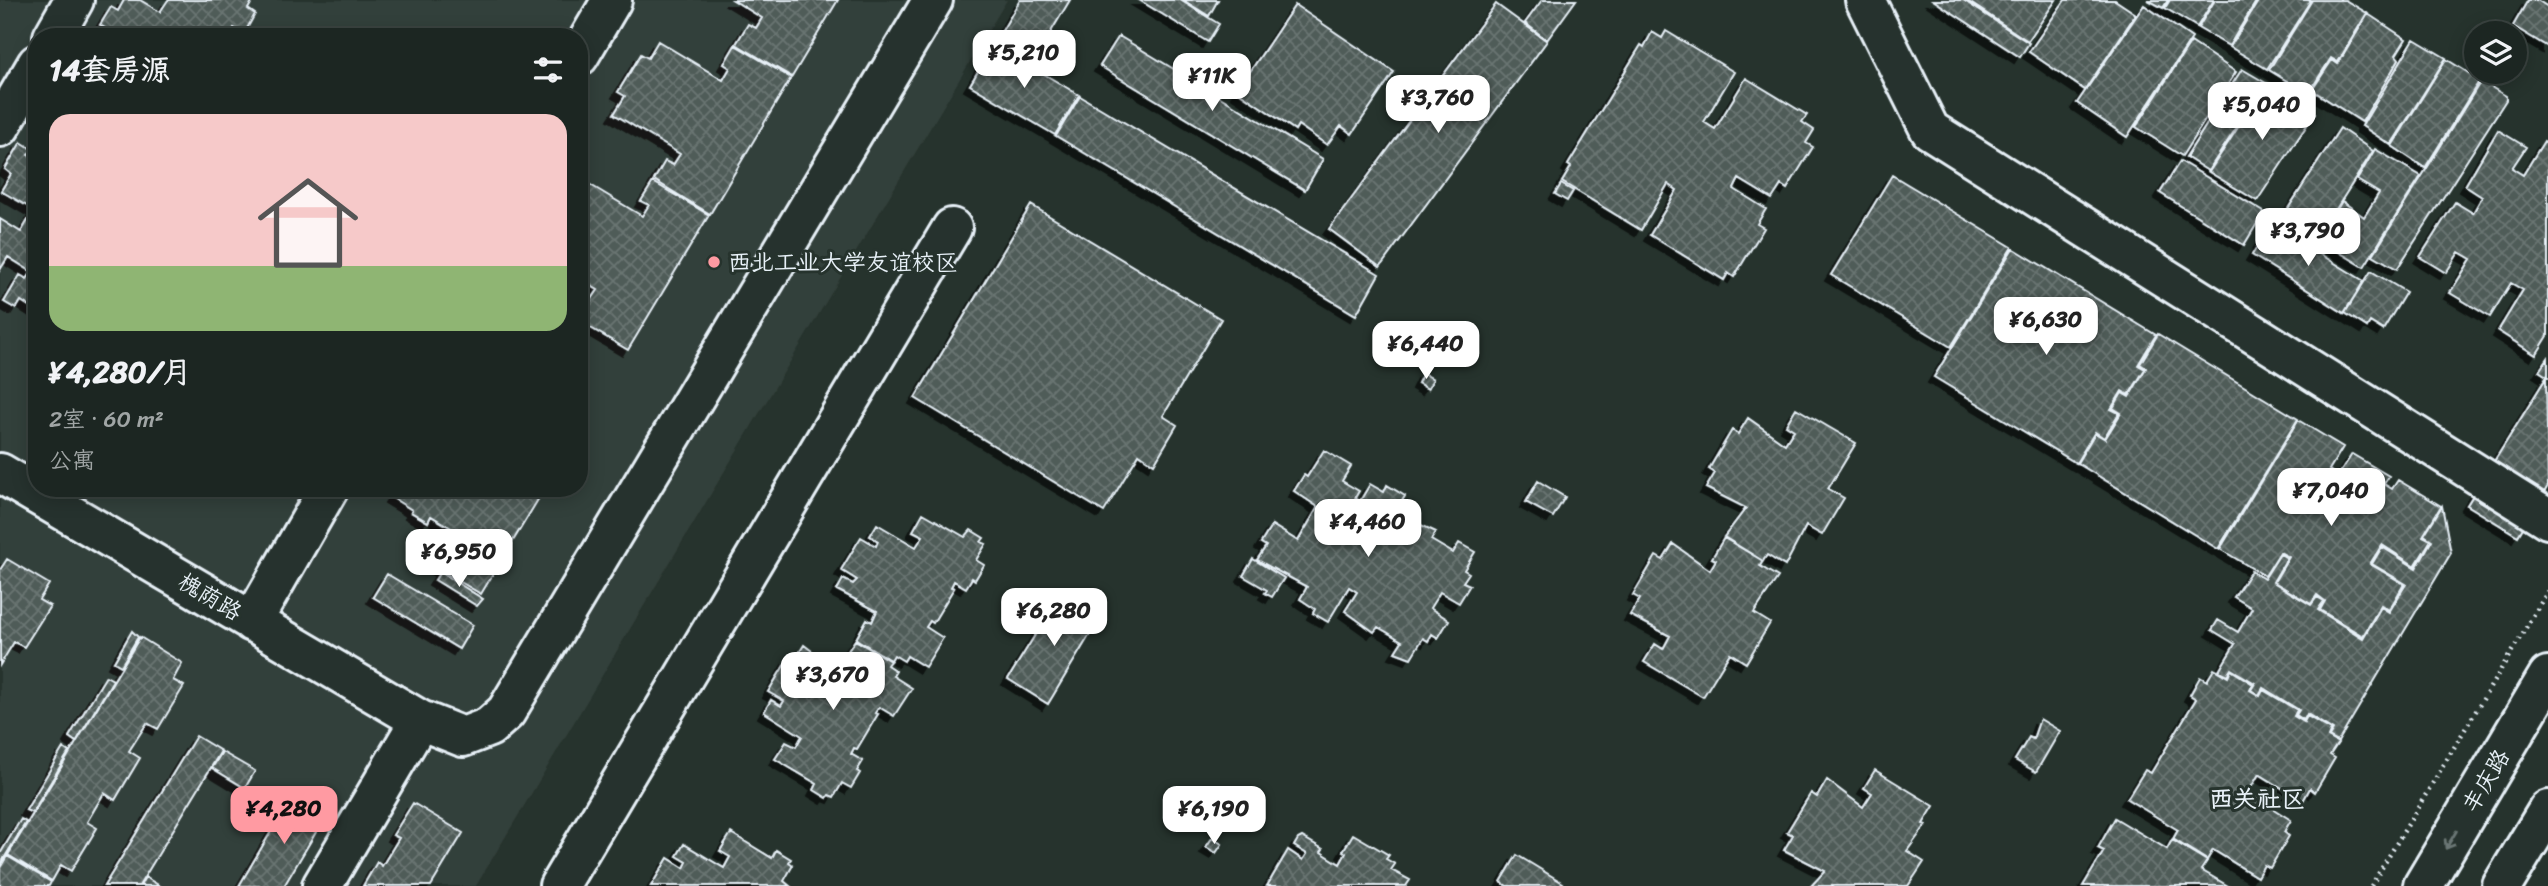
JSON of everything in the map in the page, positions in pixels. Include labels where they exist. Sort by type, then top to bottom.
[{"type":"street","points":[[58,28],[74,0]]},
{"type":"street","points":[[588,41],[612,0]]},
{"type":"street","name":"槐荫路","points":[[41,497],[420,720],[463,737],[489,727],[506,712],[933,0]]},
{"type":"street","points":[[1865,0],[1930,131],[2548,519]]},
{"type":"street","points":[[0,127],[28,79]]},
{"type":"street","points":[[559,886],[952,228]]},
{"type":"street","name":"槐荫路","points":[[0,473],[28,490]]},
{"type":"street","points":[[252,622],[324,497]]},
{"type":"street","name":"丰庆路","points":[[2423,886],[2548,676]]},
{"type":"street","points":[[322,886],[420,720]]},
{"type":"street","points":[[2502,886],[2548,810]]},
{"type":"path","points":[[2371,886],[2548,591]]},
{"type":"shaded area","name":"西北工业大学友谊校区","points":[[0,0],[1007,0],[476,886],[0,886]]},
{"type":"building","points":[[124,0],[140,0],[160,12],[168,0],[253,0],[248,9],[255,14],[247,28],[105,28],[100,25],[111,7],[118,11]]},
{"type":"building","points":[[733,0],[838,0],[792,77],[736,44],[748,24],[756,28],[762,18]]},
{"type":"building","points":[[1020,0],[1070,0],[1031,65],[995,43]]},
{"type":"building","points":[[1139,0],[1180,0],[1219,24],[1208,42]]},
{"type":"building","points":[[1183,0],[1218,0],[1209,16]]},
{"type":"building","points":[[1542,0],[1576,0],[1547,40],[1525,23]]},
{"type":"building","points":[[1933,0],[1963,0],[2029,43],[2020,57]]},
{"type":"building","points":[[1966,0],[2056,0],[2028,41]]},
{"type":"building","points":[[2065,0],[2115,0],[2136,14],[2085,90],[2029,52]]},
{"type":"building","points":[[2148,0],[2168,0],[2163,8]]},
{"type":"building","points":[[2170,0],[2214,0],[2197,27],[2165,8]]},
{"type":"building","points":[[2215,0],[2257,0],[2229,46],[2198,28]]},
{"type":"building","points":[[2259,0],[2311,0],[2267,69],[2230,47]]},
{"type":"building","points":[[2312,0],[2345,0],[2367,13],[2338,62],[2331,58],[2308,94],[2269,70]]},
{"type":"building","points":[[2528,0],[2537,0],[2548,7],[2548,47],[2527,34],[2527,21],[2516,21]]},
{"type":"building","points":[[1496,4],[1547,41],[1380,267],[1329,229]]},
{"type":"building","points":[[1295,5],[1394,72],[1352,134],[1341,126],[1327,145],[1298,125],[1295,130],[1237,91]]},
{"type":"building","points":[[2144,5],[2192,38],[2127,137],[2077,103]]},
{"type":"building","points":[[2368,14],[2406,39],[2396,55],[2399,59],[2362,122],[2312,90],[2332,60],[2338,64]]},
{"type":"building","points":[[1666,31],[1734,72],[1704,122],[1715,129],[1746,78],[1807,115],[1802,122],[1814,130],[1806,143],[1813,147],[1787,189],[1781,185],[1772,199],[1739,179],[1734,189],[1766,209],[1757,224],[1764,228],[1734,277],[1728,273],[1724,280],[1650,235],[1677,190],[1668,184],[1641,230],[1562,182],[1571,167],[1568,165],[1641,45],[1644,47],[1652,32],[1662,38]]},
{"type":"building","points":[[1119,36],[1323,159],[1305,190],[1100,66]]},
{"type":"building","points":[[2414,39],[2446,58],[2391,145],[2362,126]]},
{"type":"building","points":[[658,41],[723,80],[730,68],[724,64],[735,45],[791,78],[710,214],[654,180],[665,161],[673,165],[680,154],[614,114],[625,96],[618,92],[641,54],[648,58]]},
{"type":"building","points":[[2191,42],[2236,72],[2182,156],[2136,127]]},
{"type":"building","points":[[994,44],[1079,95],[1055,135],[970,85]]},
{"type":"building","points":[[2446,59],[2464,70],[2464,84],[2478,84],[2425,168],[2392,146]]},
{"type":"building","points":[[2242,69],[2266,83],[2208,171],[2186,157]]},
{"type":"building","points":[[2267,83],[2315,113],[2257,201],[2209,172]]},
{"type":"building","points":[[2479,84],[2486,84],[2506,96],[2506,100],[2397,269],[2373,255]]},
{"type":"building","points":[[1080,96],[1379,274],[1356,315],[1056,136]]},
{"type":"building","points":[[2340,128],[2373,151],[2317,239],[2282,218]]},
{"type":"building","points":[[2498,130],[2526,147],[2512,168],[2523,175],[2544,141],[2548,144],[2548,336],[2536,355],[2498,331],[2523,290],[2511,283],[2490,317],[2450,293],[2471,259],[2459,252],[2446,273],[2420,257],[2455,202],[2473,213],[2482,197],[2465,186]]},
{"type":"building","points":[[21,142],[28,146],[28,207],[1,191],[11,174],[5,169]]},
{"type":"building","points":[[2375,149],[2421,176],[2364,267],[2319,240],[2342,201],[2364,217],[2379,193],[2357,180]]},
{"type":"building","points":[[2180,161],[2264,212],[2244,245],[2160,193]]},
{"type":"building","points":[[1892,175],[2012,247],[1951,347],[1831,275]]},
{"type":"building","points":[[653,182],[709,215],[628,350],[588,326],[588,301],[590,302],[598,290],[588,284],[588,183],[642,216],[649,205],[641,201]]},
{"type":"building","points":[[1561,184],[1573,191],[1567,201],[1555,194]]},
{"type":"building","points":[[1031,205],[1221,319],[1163,416],[1177,425],[1154,464],[1139,454],[1104,512],[915,398]]},
{"type":"building","points":[[0,219],[21,232],[28,220],[28,270],[8,257],[0,270]]},
{"type":"building","points":[[2271,224],[2364,281],[2344,313],[2252,255]]},
{"type":"building","points":[[2013,248],[2156,335],[2138,365],[2145,369],[2129,395],[2122,391],[2111,409],[2119,413],[2104,438],[2095,432],[2076,463],[1934,377]]},
{"type":"building","points":[[2371,271],[2406,292],[2383,330],[2370,322],[2367,327],[2345,313]]},
{"type":"building","points":[[20,275],[27,279],[28,305],[21,301],[16,309],[4,302]]},
{"type":"building","points":[[2158,334],[2298,419],[2218,549],[2077,463],[2095,433],[2105,439],[2121,413],[2113,408],[2122,393],[2129,397],[2146,368],[2140,364]]},
{"type":"building","points":[[2548,358],[2548,377],[2539,371]]},
{"type":"building","points":[[1423,373],[1433,379],[1428,389],[1418,383]]},
{"type":"building","points":[[2546,378],[2548,486],[2518,536],[2467,505]]},
{"type":"building","points":[[1796,408],[1856,443],[1828,489],[1844,498],[1822,535],[1806,526],[1785,566],[1767,555],[1763,561],[1724,537],[1746,508],[1706,488],[1715,473],[1709,469],[1732,430],[1738,434],[1748,418],[1785,444],[1794,430],[1786,425]]},
{"type":"building","points":[[2298,420],[2343,447],[2329,470],[2338,476],[2352,454],[2389,476],[2384,484],[2392,489],[2398,480],[2441,506],[2423,536],[2431,540],[2415,566],[2382,545],[2370,564],[2404,584],[2389,610],[2381,605],[2363,636],[2320,610],[2325,601],[2317,595],[2311,604],[2274,582],[2289,557],[2280,552],[2265,576],[2220,549]]},
{"type":"building","points":[[1324,450],[1351,466],[1342,481],[1359,491],[1355,498],[1360,501],[1370,484],[1384,492],[1387,485],[1405,496],[1384,531],[1391,535],[1402,516],[1436,532],[1431,540],[1453,553],[1459,543],[1475,552],[1464,570],[1469,573],[1463,582],[1470,585],[1459,603],[1440,592],[1430,608],[1449,620],[1438,638],[1432,634],[1428,641],[1423,638],[1411,658],[1395,652],[1402,641],[1378,627],[1374,632],[1345,611],[1357,592],[1349,587],[1328,622],[1313,613],[1315,609],[1300,599],[1307,587],[1257,560],[1266,546],[1261,543],[1272,525],[1298,541],[1318,507],[1294,491],[1304,475],[1307,477]]},
{"type":"building","points":[[1538,481],[1565,497],[1553,517],[1526,502]]},
{"type":"building","points":[[391,497],[540,497],[481,594],[425,561],[436,542],[443,546],[453,529],[431,516],[428,522],[411,512],[412,510]]},
{"type":"building","points":[[2442,506],[2451,553],[2338,742],[2329,737],[2333,730],[2307,714],[2304,720],[2296,715],[2299,710],[2263,688],[2259,695],[2251,690],[2255,683],[2231,669],[2227,675],[2219,671],[2235,644],[2212,630],[2218,620],[2238,632],[2252,608],[2234,597],[2251,571],[2264,579],[2280,554],[2287,558],[2273,582],[2311,605],[2317,597],[2324,601],[2318,610],[2363,638],[2381,607],[2389,612],[2406,584],[2372,564],[2382,547],[2416,568],[2432,540],[2424,535]]},
{"type":"building","points":[[923,513],[965,537],[971,530],[984,538],[981,542],[986,544],[976,560],[984,565],[975,580],[972,578],[966,588],[954,581],[951,587],[954,588],[933,623],[930,621],[926,627],[943,638],[925,667],[907,656],[904,661],[894,655],[891,660],[856,639],[867,619],[872,622],[877,611],[837,590],[843,579],[853,584],[857,580],[841,570],[861,537],[876,546],[878,541],[870,536],[877,524],[916,547],[923,536],[913,531]]},
{"type":"building","points":[[1724,538],[1763,561],[1760,566],[1778,577],[1754,613],[1770,623],[1746,663],[1730,653],[1703,697],[1644,662],[1655,644],[1663,649],[1670,636],[1630,615],[1640,599],[1633,595],[1656,556],[1663,560],[1673,544],[1710,570],[1716,560],[1712,558]]},
{"type":"building","points":[[7,559],[49,584],[39,600],[50,606],[24,647],[14,642],[0,665],[0,570]]},
{"type":"building","points":[[1253,559],[1284,578],[1272,597],[1265,593],[1267,590],[1243,576]]},
{"type":"building","points":[[440,572],[483,599],[477,606],[435,580]]},
{"type":"building","points":[[387,574],[473,625],[459,649],[373,597]]},
{"type":"building","points":[[1061,593],[1101,616],[1048,704],[1008,679]]},
{"type":"building","points":[[132,631],[138,637],[121,666],[114,662]]},
{"type":"building","points":[[140,637],[182,663],[173,680],[184,686],[158,729],[147,723],[129,751],[140,758],[115,800],[104,793],[87,822],[97,828],[71,871],[61,865],[52,881],[8,855]]},
{"type":"building","points":[[855,640],[890,661],[887,665],[896,671],[893,676],[912,688],[894,716],[879,707],[875,713],[878,714],[857,749],[854,748],[851,754],[863,761],[857,771],[860,773],[851,788],[842,783],[834,797],[829,795],[827,798],[814,790],[817,784],[775,759],[786,742],[796,747],[802,736],[764,712],[771,700],[781,706],[784,701],[768,692],[788,659],[804,668],[806,662],[797,656],[804,645],[841,673],[848,661],[843,659]]},
{"type":"building","points":[[2214,669],[2228,677],[2231,670],[2253,684],[2250,690],[2260,696],[2263,690],[2297,710],[2294,716],[2304,722],[2307,716],[2331,730],[2328,737],[2338,743],[2330,755],[2335,758],[2315,792],[2310,788],[2303,801],[2259,774],[2248,793],[2291,820],[2284,832],[2289,836],[2270,868],[2264,865],[2257,877],[2213,850],[2207,860],[2173,839],[2178,830],[2127,799],[2145,770],[2151,773],[2196,699],[2190,695],[2200,677],[2207,681]]},
{"type":"building","points":[[106,676],[113,680],[76,742],[69,737]]},
{"type":"building","points":[[2040,719],[2060,731],[2036,772],[2015,760],[2029,737],[2033,739]]},
{"type":"building","points":[[196,736],[221,751],[139,886],[104,886]]},
{"type":"building","points":[[63,748],[69,752],[32,813],[26,810]]},
{"type":"building","points":[[222,752],[255,771],[245,788],[212,768]]},
{"type":"building","points":[[1875,770],[1934,806],[1923,824],[1926,825],[1907,851],[1924,862],[1908,886],[1811,886],[1825,871],[1784,850],[1793,835],[1787,832],[1811,793],[1817,797],[1827,780],[1863,807],[1872,793],[1864,788]]},
{"type":"building","points":[[292,796],[325,817],[284,886],[239,886]]},
{"type":"building","points":[[413,803],[463,833],[431,886],[363,886],[377,862],[382,866],[399,838],[393,835]]},
{"type":"building","points":[[2115,818],[2167,849],[2172,840],[2207,861],[2201,870],[2228,886],[2083,886],[2104,851],[2098,848]]},
{"type":"building","points":[[21,819],[26,822],[0,865],[0,854]]},
{"type":"building","points":[[731,833],[772,858],[776,850],[791,859],[789,862],[793,865],[784,881],[790,886],[651,886],[668,858],[684,868],[687,862],[677,856],[684,844],[724,868],[730,857],[720,851]]},
{"type":"building","points":[[1353,834],[1389,855],[1386,859],[1395,864],[1391,870],[1410,880],[1406,886],[1267,886],[1288,850],[1303,860],[1307,854],[1294,846],[1298,839],[1302,837],[1323,849],[1321,852],[1340,864],[1346,853],[1343,851]]},
{"type":"building","points":[[1212,838],[1222,844],[1216,853],[1206,847]]},
{"type":"building","points":[[1517,855],[1563,883],[1561,886],[1507,886],[1501,882]]},
{"type":"building","points":[[7,856],[51,882],[49,886],[0,886],[0,868]]},
{"type":"building","points":[[145,877],[160,886],[140,886]]},
{"type":"place","name":"西北工业大学友谊校区","points":[[714,262]]},
{"type":"district","name":"西关社区","points":[[2257,799]]}]
